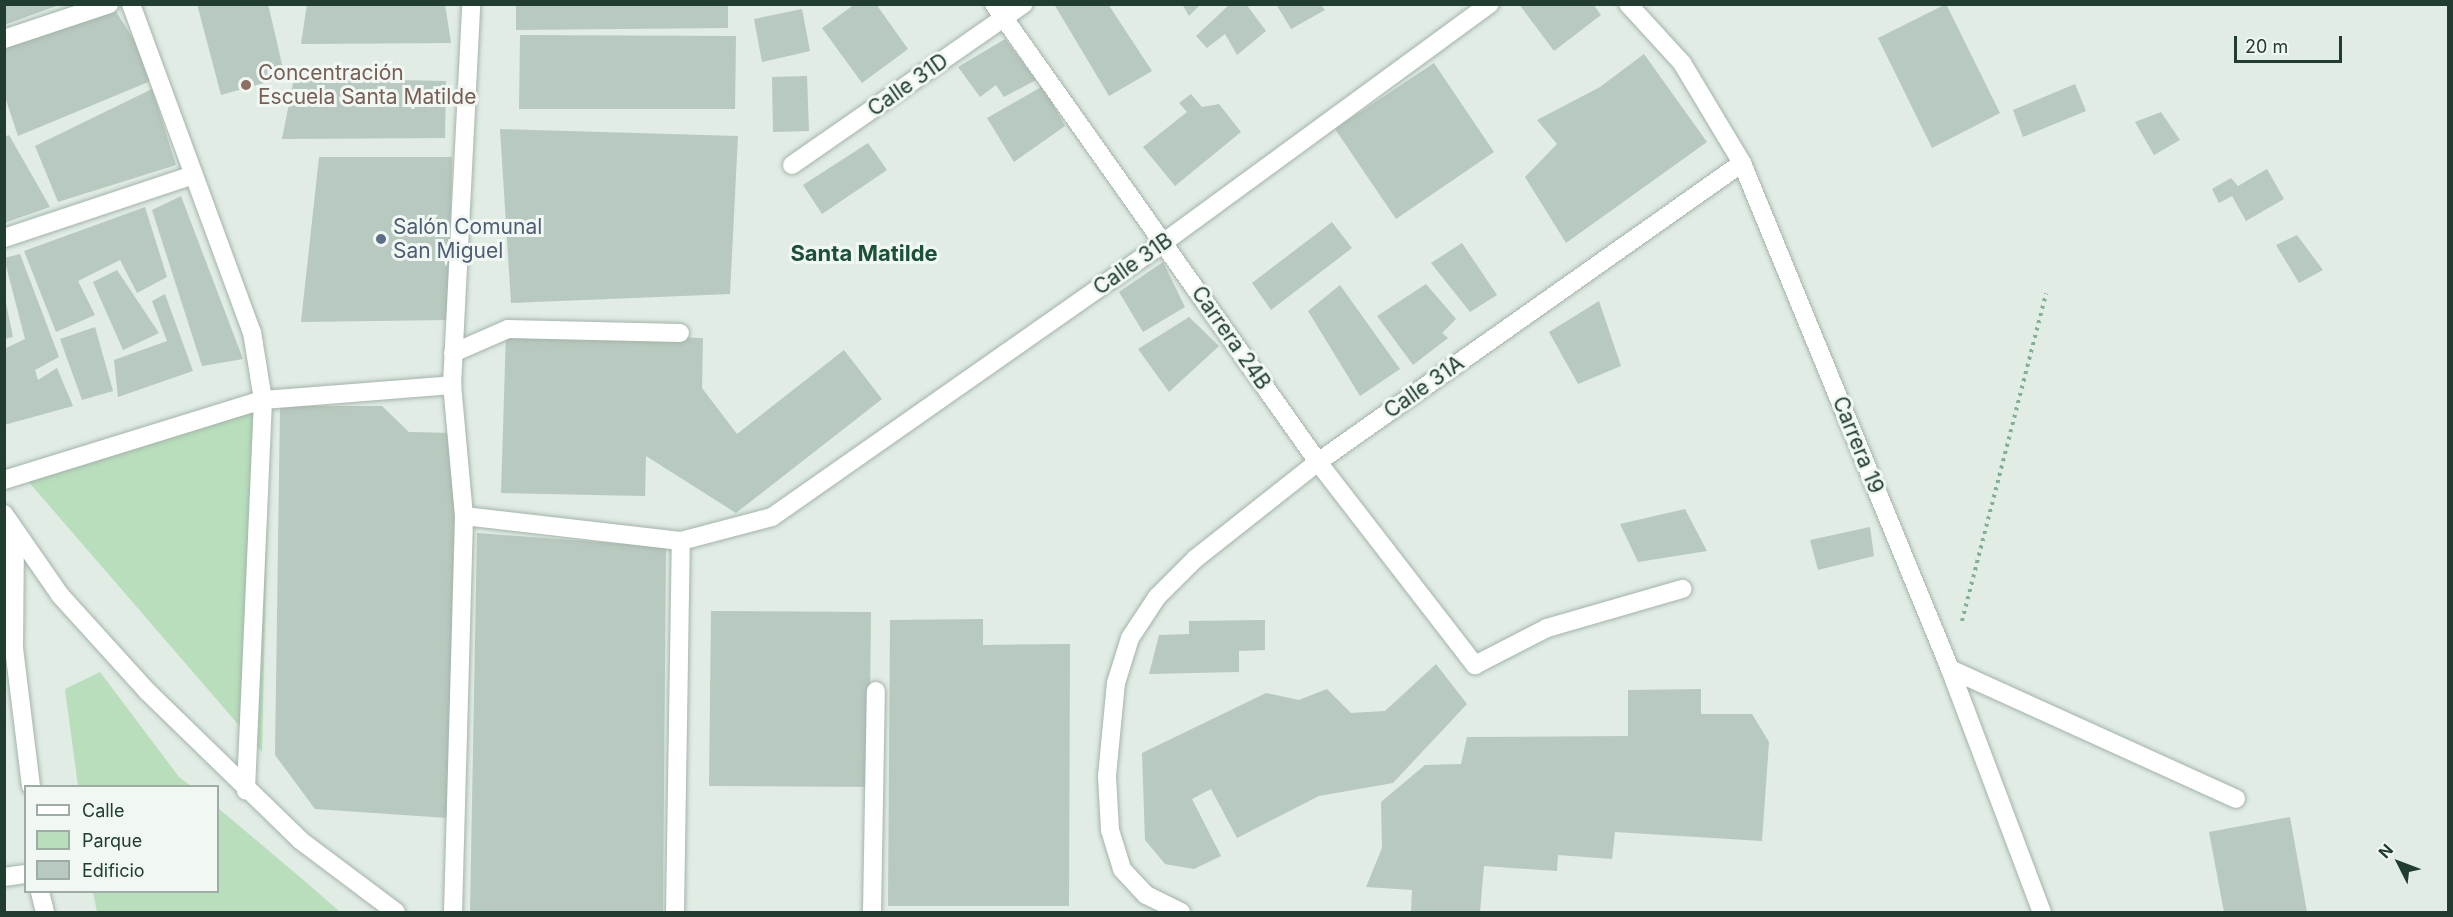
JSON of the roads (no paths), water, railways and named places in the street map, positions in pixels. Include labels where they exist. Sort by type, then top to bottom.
[{"type":"street","points":[[4,39],[109,4]]},
{"type":"street","points":[[131,4],[252,332],[263,400],[246,791]]},
{"type":"street","points":[[453,912],[464,516],[452,385],[471,4]]},
{"type":"street","name":"Calle 31D","points":[[792,165],[999,12],[1024,4]]},
{"type":"street","name":"Calle 31B","points":[[681,541],[772,517],[1163,243],[1490,4]]},
{"type":"street","name":"Carrera 19","points":[[1628,4],[1682,63],[1742,163],[1950,669],[2042,912]]},
{"type":"street","name":"Carrera 24B","points":[[999,12],[1318,462],[1475,665],[1547,628],[1682,589]]},
{"type":"street","name":"Calle 31A","points":[[1181,912],[1146,895],[1122,869],[1110,830],[1107,776],[1116,683],[1130,638],[1157,597],[1196,559],[1318,462],[1742,163]]},
{"type":"street","points":[[4,238],[193,175]]},
{"type":"street","points":[[453,353],[508,329],[680,333]]},
{"type":"street","points":[[4,480],[263,400],[452,385]]},
{"type":"street","points":[[4,514],[15,533],[105,647],[246,791],[300,840],[396,912]]},
{"type":"street","points":[[464,516],[681,541],[675,912]]},
{"type":"street","points":[[15,533],[14,648],[31,785]]},
{"type":"street","points":[[1950,669],[2236,799]]},
{"type":"street","points":[[872,912],[876,691]]},
{"type":"street","points":[[4,877],[24,874]]},
{"type":"street","points":[[40,893],[45,912]]},
{"type":"place","name":"Concentración Escuela Santa Matilde","points":[[246,85]]},
{"type":"place","name":"Salón Comunal San Miguel","points":[[381,239]]},
{"type":"district","name":"Santa Matilde","points":[[864,254]]}]
